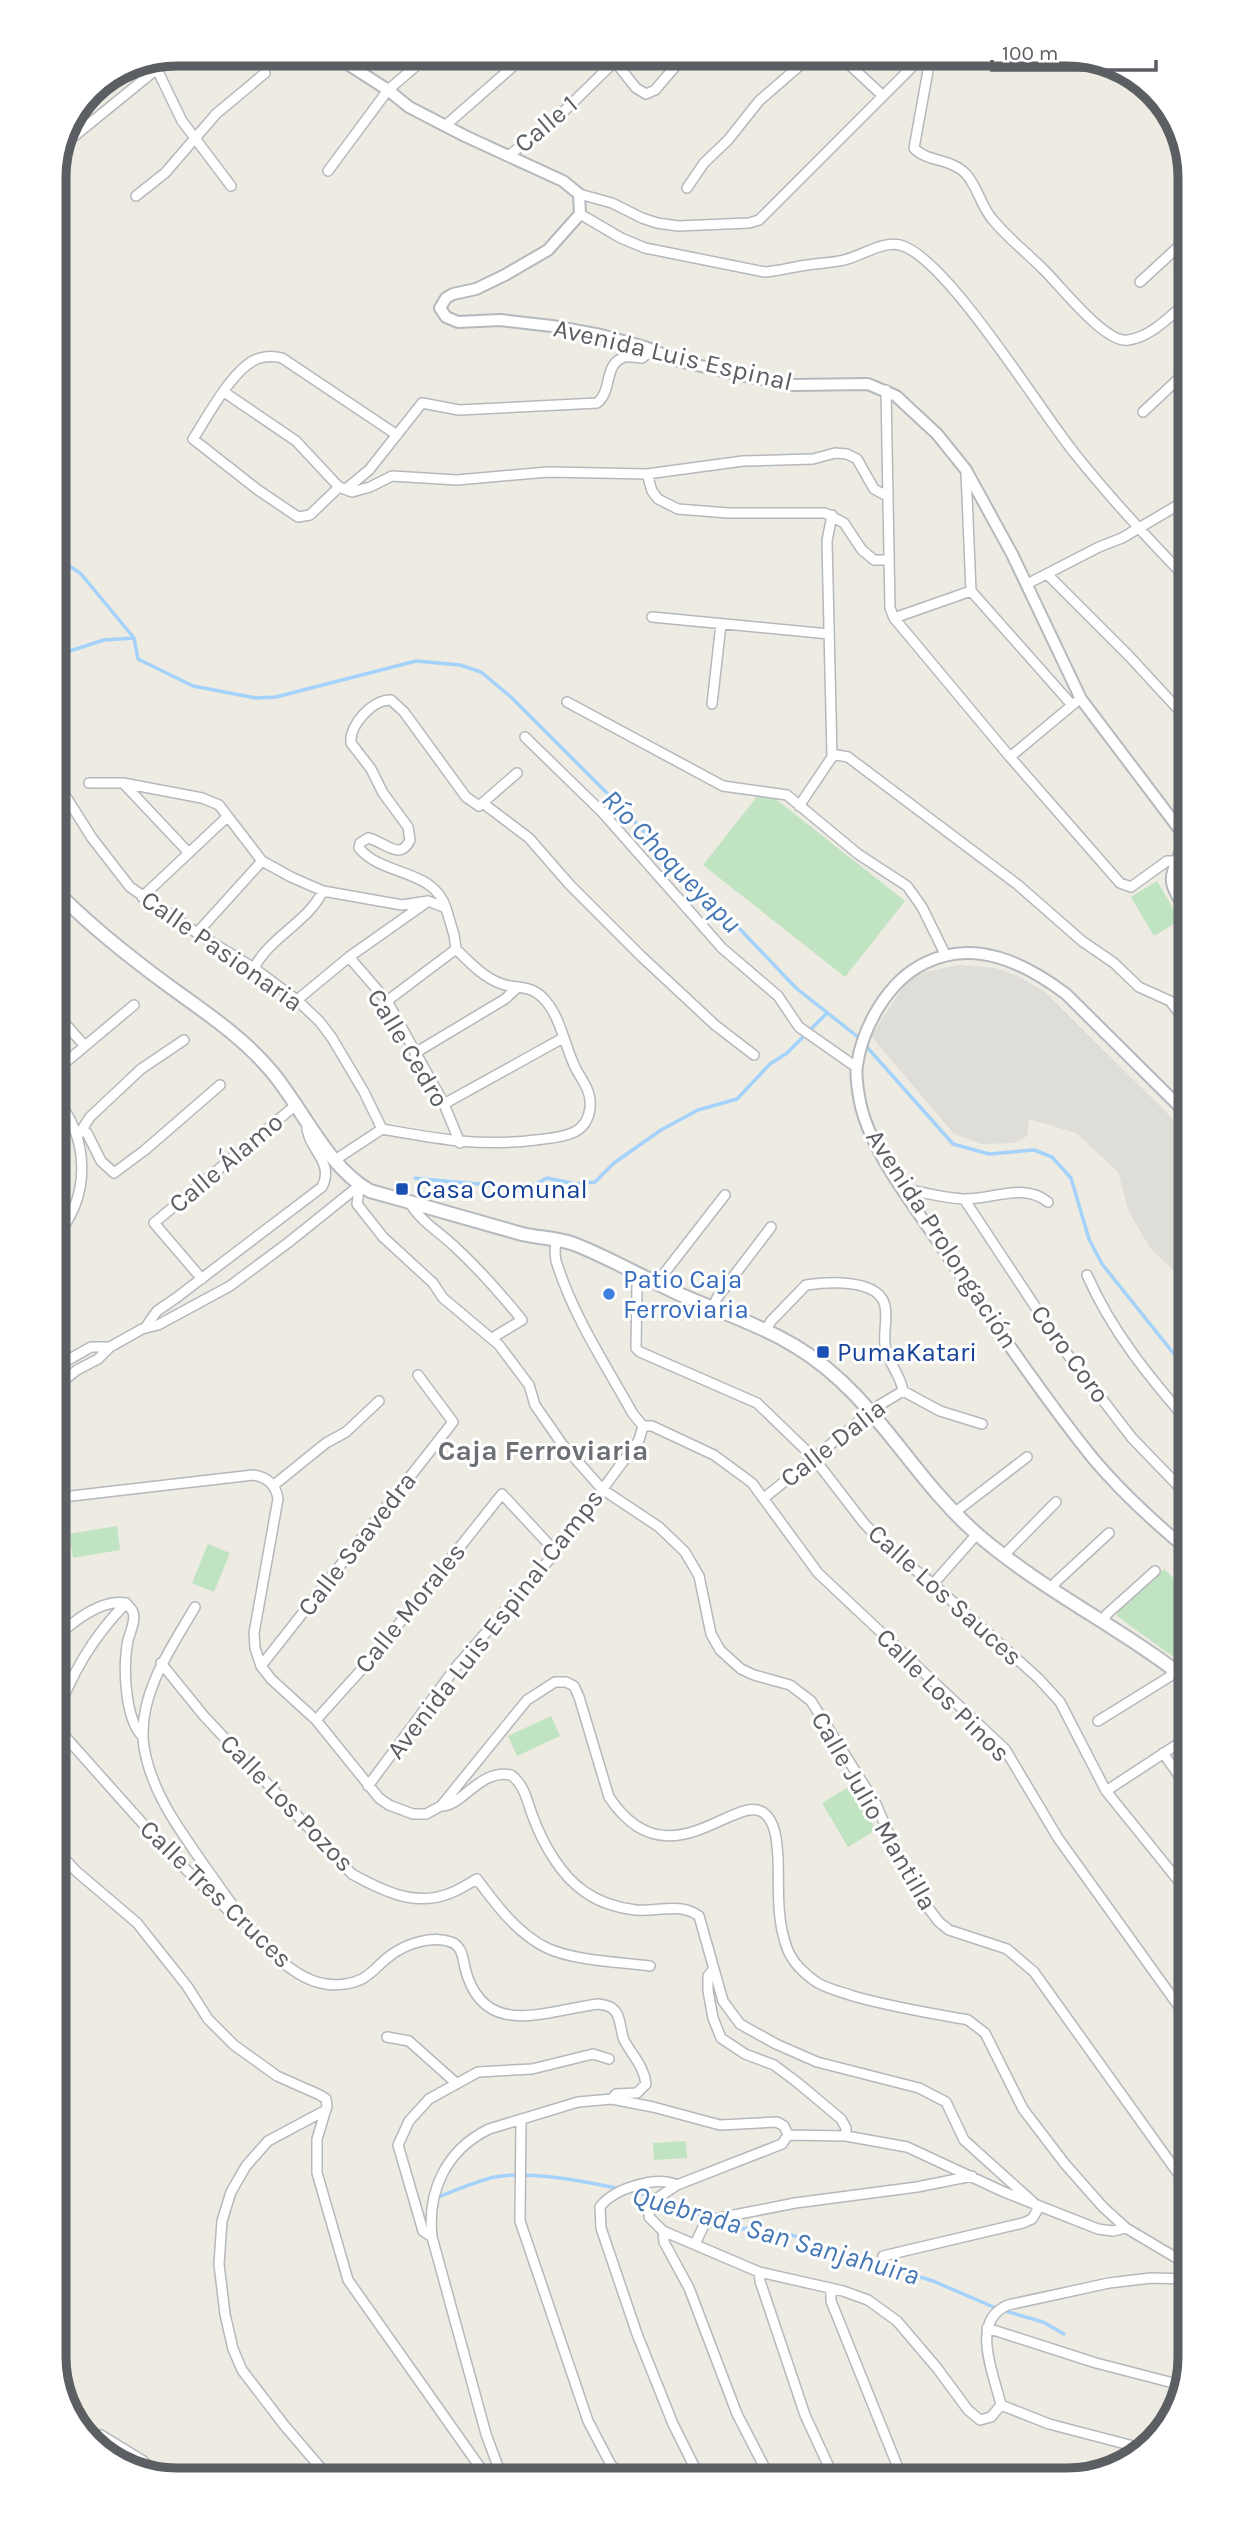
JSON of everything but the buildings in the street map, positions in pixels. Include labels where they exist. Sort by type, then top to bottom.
[{"type":"main road","points":[[67,902],[89,925],[238,1037],[272,1071],[335,1160],[360,1185],[370,1191],[525,1234],[573,1244],[766,1330],[820,1363],[842,1381],[872,1412],[933,1491],[1003,1556],[1178,1672]]},
{"type":"street","points":[[351,66],[409,107],[563,181],[579,194],[612,203],[657,223],[678,226],[749,223],[760,220],[912,67]]},
{"type":"street","points":[[328,171],[387,90],[415,66]]},
{"type":"street","points":[[446,125],[513,66]]},
{"type":"street","name":"Calle 1","points":[[508,156],[554,121],[604,66]]},
{"type":"street","points":[[619,66],[636,88],[646,94],[655,90],[675,67]]},
{"type":"street","points":[[687,188],[704,163],[728,140],[759,101],[798,67]]},
{"type":"street","points":[[852,67],[882,95]]},
{"type":"street","points":[[929,67],[914,148],[921,154],[948,161],[967,175],[991,218],[1079,309],[1116,337],[1128,341],[1154,329],[1178,309]]},
{"type":"street","points":[[156,69],[182,121],[231,186]]},
{"type":"street","points":[[76,134],[146,71]]},
{"type":"street","points":[[136,196],[165,173],[216,114],[265,73]]},
{"type":"street","points":[[579,194],[580,214],[621,238],[645,248],[765,272],[842,261],[886,246],[909,249],[948,283],[1076,455],[1139,529],[1178,570]]},
{"type":"street","name":"Avenida Luis Espinal","points":[[580,214],[548,250],[486,284],[453,294],[442,303],[441,312],[458,322],[500,320],[601,335],[679,361],[794,385],[868,384],[896,396],[937,434],[966,470],[1027,584],[1076,702],[1178,825]]},
{"type":"street","points":[[1140,282],[1178,247]]},
{"type":"street","points":[[397,435],[282,358],[272,356],[257,358],[243,368],[193,439],[258,490],[298,517],[310,515],[369,470],[397,435],[422,403],[459,410],[597,403],[606,394],[615,363],[626,357],[642,358],[652,350]]},
{"type":"street","points":[[1143,412],[1178,379]]},
{"type":"street","points":[[886,390],[888,560],[890,608],[894,618],[1010,757],[1126,887],[1135,885],[1167,862],[1177,861]]},
{"type":"street","points":[[224,392],[296,441],[342,488],[352,492],[363,490],[392,476],[457,480],[558,472],[647,474],[743,461],[813,459],[835,453],[857,459],[874,489],[887,496]]},
{"type":"street","points":[[966,470],[971,591],[1076,702],[1010,757]]},
{"type":"street","points":[[647,474],[652,491],[658,499],[678,509],[832,515],[848,527],[869,556],[874,560],[888,560]]},
{"type":"street","points":[[1027,584],[1139,529],[1178,505]]},
{"type":"street","points":[[799,806],[832,757],[827,541],[832,515]]},
{"type":"street","points":[[1047,574],[1178,709]]},
{"type":"street","points":[[894,618],[971,591]]},
{"type":"street","points":[[652,617],[829,634]]},
{"type":"street","points":[[712,704],[721,624]]},
{"type":"street","points":[[335,1160],[382,1129],[460,1143],[502,1144],[570,1136],[586,1121],[590,1110],[588,1088],[573,1063],[555,1016],[545,1000],[527,988],[503,985],[488,978],[456,949],[446,908],[431,884],[386,867],[359,848],[359,843],[368,838],[376,839],[392,850],[399,851],[405,849],[410,840],[408,827],[351,743],[353,729],[370,709],[382,701],[391,700],[404,712],[466,797],[478,806],[484,804],[517,773]]},
{"type":"street","points":[[567,702],[723,786],[787,795],[858,854],[907,886],[922,908],[946,956]]},
{"type":"street","points":[[525,737],[602,812],[722,948],[778,996],[800,1027],[858,1062]]},
{"type":"street","points":[[832,757],[848,757],[946,828],[1018,885],[1082,941],[1114,963],[1139,987],[1170,1001],[1178,1011]]},
{"type":"street","points":[[89,783],[123,782],[202,797],[219,804],[262,861],[323,891],[402,905],[428,901],[446,908]]},
{"type":"street","points":[[123,782],[189,853]]},
{"type":"street","name":"Calle Pasionaria","points":[[67,798],[98,846],[130,887],[254,968],[297,1000],[332,1038],[382,1129]]},
{"type":"street","points":[[484,804],[529,838],[570,886],[641,956],[715,1025],[754,1055]]},
{"type":"street","points":[[142,897],[228,817]]},
{"type":"street","points":[[197,933],[262,861]]},
{"type":"street","name":"Avenida Luis Espinal","points":[[1177,861],[1172,886],[1178,896]]},
{"type":"street","points":[[254,968],[269,945],[316,905],[323,891]]},
{"type":"street","points":[[297,1000],[349,957],[428,901]]},
{"type":"street","points":[[387,1001],[456,949]]},
{"type":"street","name":"Avenida Prolongación","points":[[1178,1105],[1066,994],[1014,961],[974,952],[925,962],[905,975],[884,999],[866,1030],[858,1062],[860,1102],[865,1121],[903,1189],[1003,1337],[1092,1457],[1154,1522],[1178,1542]]},
{"type":"street","name":"Calle Cedro","points":[[349,957],[387,1001],[444,1104],[460,1143]]},
{"type":"street","points":[[415,1053],[505,999],[518,987]]},
{"type":"street","points":[[67,1061],[134,1005]]},
{"type":"street","points":[[67,1025],[84,1045]]},
{"type":"street","points":[[444,1104],[563,1038]]},
{"type":"street","points":[[76,1138],[90,1117],[141,1069],[184,1040]]},
{"type":"street","points":[[83,1130],[101,1161],[114,1173],[145,1150],[220,1084]]},
{"type":"street","name":"Calle Álamo","points":[[202,1279],[154,1223],[297,1104]]},
{"type":"street","points":[[67,1115],[82,1161],[83,1180],[79,1198],[67,1225]]},
{"type":"street","points":[[145,1328],[157,1311],[322,1187],[327,1168],[306,1132],[307,1119]]},
{"type":"street","points":[[66,1378],[98,1359],[110,1347],[145,1328],[158,1325],[230,1286],[360,1185]]},
{"type":"street","name":"Calle Julio Mantilla","points":[[360,1185],[357,1204],[383,1237],[433,1283],[443,1298],[492,1339],[529,1385],[536,1405],[562,1444],[602,1489],[659,1527],[693,1563],[703,1592],[711,1634],[729,1660],[754,1675],[790,1685],[811,1701],[876,1804],[897,1853],[930,1912],[949,1930],[998,1944],[1017,1956],[1034,1972],[1178,2173]]},
{"type":"street","points":[[903,1189],[964,1199],[1025,1192],[1036,1193],[1048,1202]]},
{"type":"street","points":[[659,1284],[662,1276],[724,1195]]},
{"type":"street","name":"Coro Coro","points":[[964,1199],[1062,1347],[1132,1438],[1178,1486]]},
{"type":"street","points":[[409,1201],[416,1214],[459,1251],[522,1320],[492,1339]]},
{"type":"street","points":[[713,1307],[771,1227]]},
{"type":"street","points":[[556,1240],[557,1266],[578,1311],[633,1414],[643,1426]]},
{"type":"street","points":[[1087,1275],[1105,1312],[1129,1350],[1178,1409]]},
{"type":"street","name":"Calle Los Sauces","points":[[640,1276],[637,1286],[635,1343],[640,1352],[757,1403],[813,1457],[884,1545],[933,1584],[1038,1678],[1060,1702],[1106,1791],[1178,1880]]},
{"type":"street","points":[[766,1330],[771,1321],[806,1285],[857,1284],[870,1288],[885,1306],[886,1352],[902,1382],[903,1391],[940,1411],[982,1424]]},
{"type":"street","points":[[66,1361],[91,1347],[110,1347]]},
{"type":"street","name":"Calle Saavedra","points":[[261,1666],[453,1422],[418,1374]]},
{"type":"street","name":"Calle Dalia","points":[[765,1498],[813,1457],[903,1391]]},
{"type":"street","points":[[274,1485],[326,1443],[346,1432],[379,1401]]},
{"type":"street","name":"Avenida Luis Espinal Camps","points":[[368,1786],[456,1667],[556,1552],[639,1440],[643,1426]]},
{"type":"street","name":"Calle Los Pinos","points":[[643,1426],[652,1426],[714,1455],[752,1483],[818,1573],[1004,1749],[1058,1838],[1178,2005]]},
{"type":"street","points":[[954,1513],[1027,1457]]},
{"type":"street","points":[[66,1497],[253,1475],[261,1476],[274,1485],[278,1499],[254,1633],[255,1648],[261,1666],[271,1679],[316,1720],[368,1786],[389,1805],[413,1814],[426,1814],[452,1804],[462,1794],[485,1780],[497,1775],[511,1775],[521,1785],[534,1821],[568,1878],[586,1894],[610,1904],[637,1910],[684,1909],[696,1913],[701,1920],[723,2001],[740,2024],[817,2062],[919,2088],[946,2102],[964,2140],[1038,2209],[1032,2219],[1023,2223],[883,2256]]},
{"type":"street","name":"Calle Morales","points":[[316,1720],[371,1659],[502,1494],[556,1552]]},
{"type":"street","points":[[1003,1556],[1056,1502]]},
{"type":"street","points":[[1051,1590],[1056,1582],[1109,1533]]},
{"type":"street","points":[[933,1584],[977,1534]]},
{"type":"street","points":[[1102,1622],[1107,1614],[1155,1571]]},
{"type":"street","points":[[66,1628],[94,1611],[116,1602],[126,1604],[133,1613],[127,1654],[130,1712],[136,1729],[143,1737]]},
{"type":"street","points":[[66,1688],[82,1658],[126,1604]]},
{"type":"street","points":[[195,1607],[161,1663],[145,1710],[144,1748],[156,1788],[170,1815],[241,1917]]},
{"type":"street","name":"Calle Los Pozos","points":[[161,1663],[204,1716],[352,1874],[393,1893],[420,1899],[447,1895],[477,1879],[501,1911],[548,1948],[578,1956],[650,1966]]},
{"type":"street","points":[[1098,1721],[1169,1677],[1175,1670]]},
{"type":"street","points":[[441,1806],[527,1700],[549,1684],[561,1681],[574,1686],[602,1780],[617,1808],[637,1827],[654,1835],[676,1836],[757,1808],[768,1816],[777,1841],[782,1931],[788,1951],[796,1964],[820,1984],[840,1992],[879,2003],[968,2020],[980,2027],[1023,2109],[1072,2172],[1126,2228],[1178,2259]]},
{"type":"street","name":"Calle Tres Cruces","points":[[66,1736],[169,1853],[228,1910],[241,1917],[281,1961],[316,1982],[337,1985],[362,1979],[402,1948],[433,1939],[457,1946],[461,1951],[471,1989],[487,2007],[499,2012],[527,2015],[598,2004],[615,2009],[625,2041],[645,2074],[646,2084],[637,2094],[615,2094],[612,2099]]},
{"type":"street","points":[[1106,1791],[1178,1744]]},
{"type":"street","points":[[1163,1754],[1178,1775]]},
{"type":"street","points":[[66,1860],[136,1923],[187,1986],[208,2019],[227,2038],[277,2077],[323,2096],[327,2103],[317,2139],[317,2172],[348,2280],[480,2467]]},
{"type":"street","points":[[713,1970],[708,1976],[708,1991],[713,2018],[721,2038],[745,2054],[774,2065],[798,2083],[841,2119],[846,2128],[846,2136]]},
{"type":"street","points":[[387,2037],[409,2040],[456,2083]]},
{"type":"street","points":[[432,2237],[423,2231],[398,2145],[409,2121],[429,2099],[478,2072],[532,2069],[593,2054],[609,2059]]},
{"type":"street","points":[[498,2467],[486,2434],[432,2237],[431,2206],[439,2179],[447,2164],[475,2136],[489,2129],[578,2102],[612,2099],[720,2125],[777,2122],[784,2126],[788,2135]]},
{"type":"street","points":[[320,2467],[242,2370],[233,2349],[225,2314],[219,2264],[222,2221],[231,2192],[246,2165],[268,2141],[326,2110]]},
{"type":"street","points":[[521,2119],[520,2221],[588,2421],[614,2467]]},
{"type":"street","points":[[788,2135],[846,2136],[907,2147],[1004,2192],[1098,2229],[1113,2231],[1126,2228]]},
{"type":"street","points":[[788,2135],[782,2144],[677,2185],[650,2203],[648,2211],[652,2222],[663,2231],[759,2272],[831,2288],[868,2300],[897,2321],[968,2410],[980,2420],[991,2417],[1001,2405]]},
{"type":"street","points":[[695,2245],[704,2225],[714,2219],[795,2203],[917,2187],[972,2176]]},
{"type":"street","points":[[677,2185],[659,2182],[613,2193],[600,2207],[600,2214],[601,2228],[620,2287],[655,2384],[695,2468]]},
{"type":"street","points":[[663,2231],[664,2242],[689,2288],[737,2414],[765,2468]]},
{"type":"street","points":[[759,2272],[805,2415],[829,2468]]},
{"type":"street","points":[[1001,2405],[986,2341],[987,2328],[998,2309],[1109,2283],[1151,2278],[1178,2279]]},
{"type":"street","points":[[831,2288],[831,2301],[898,2468]]},
{"type":"street","points":[[987,2328],[1096,2363],[1174,2383]]},
{"type":"street","points":[[1001,2405],[1049,2424],[1133,2446]]},
{"type":"street","points":[[99,2435],[144,2462]]},
{"type":"shaded area","points":[[959,965],[995,968],[1018,976],[1045,992],[1178,1124],[1178,1275],[1150,1248],[1129,1212],[1118,1172],[1076,1133],[1029,1119],[1027,1136],[1013,1143],[981,1144],[954,1134],[871,1036],[911,975]]},
{"type":"green space","points":[[763,789],[905,901],[845,977],[703,865]]},
{"type":"green space","points":[[1157,881],[1178,917],[1178,921],[1154,936],[1131,897]]},
{"type":"green space","points":[[117,1526],[120,1550],[73,1558],[69,1534]]},
{"type":"green space","points":[[208,1544],[230,1553],[214,1592],[192,1583]]},
{"type":"green space","points":[[1164,1569],[1178,1582],[1178,1660],[1117,1616],[1117,1611]]},
{"type":"green space","points":[[551,1716],[560,1736],[517,1756],[508,1736]]},
{"type":"green space","points":[[850,1786],[876,1830],[848,1847],[822,1803]]},
{"type":"green space","points":[[686,2141],[687,2158],[654,2160],[653,2143]]},
{"type":"waterway","name":"Río Choqueyapu","points":[[67,564],[81,574],[134,638],[138,659],[193,686],[256,698],[276,697],[416,661],[460,665],[481,672],[512,698],[624,810],[796,988],[858,1037],[953,1144],[989,1154],[1034,1150],[1052,1157],[1071,1178],[1089,1239],[1102,1264],[1178,1359]]},
{"type":"waterway","points":[[67,652],[104,640],[134,638]]},
{"type":"waterway","points":[[415,1178],[482,1184],[521,1192],[547,1178],[576,1184],[595,1182],[614,1163],[661,1130],[698,1110],[737,1099],[770,1064],[787,1053],[827,1013]]},
{"type":"waterway","name":"Quebrada San Sanjahuira","points":[[438,2197],[481,2181],[508,2175],[558,2178],[621,2189]]},
{"type":"waterway","name":"Quebrada San Sanjahuira","points":[[628,2191],[670,2202],[709,2220]]},
{"type":"waterway","name":"Quebrada San Sanjahuira","points":[[717,2222],[742,2229],[760,2227],[802,2238],[813,2251],[856,2257],[933,2281],[998,2309],[1043,2322],[1064,2334]]},
{"type":"place","name":"Casa Comunal","points":[[402,1189]]},
{"type":"place","name":"Patio Caja Ferroviaria","points":[[609,1294]]},
{"type":"place","name":"PumaKatari","points":[[823,1352]]},
{"type":"district","name":"Caja Ferroviaria","points":[[543,1450]]}]
